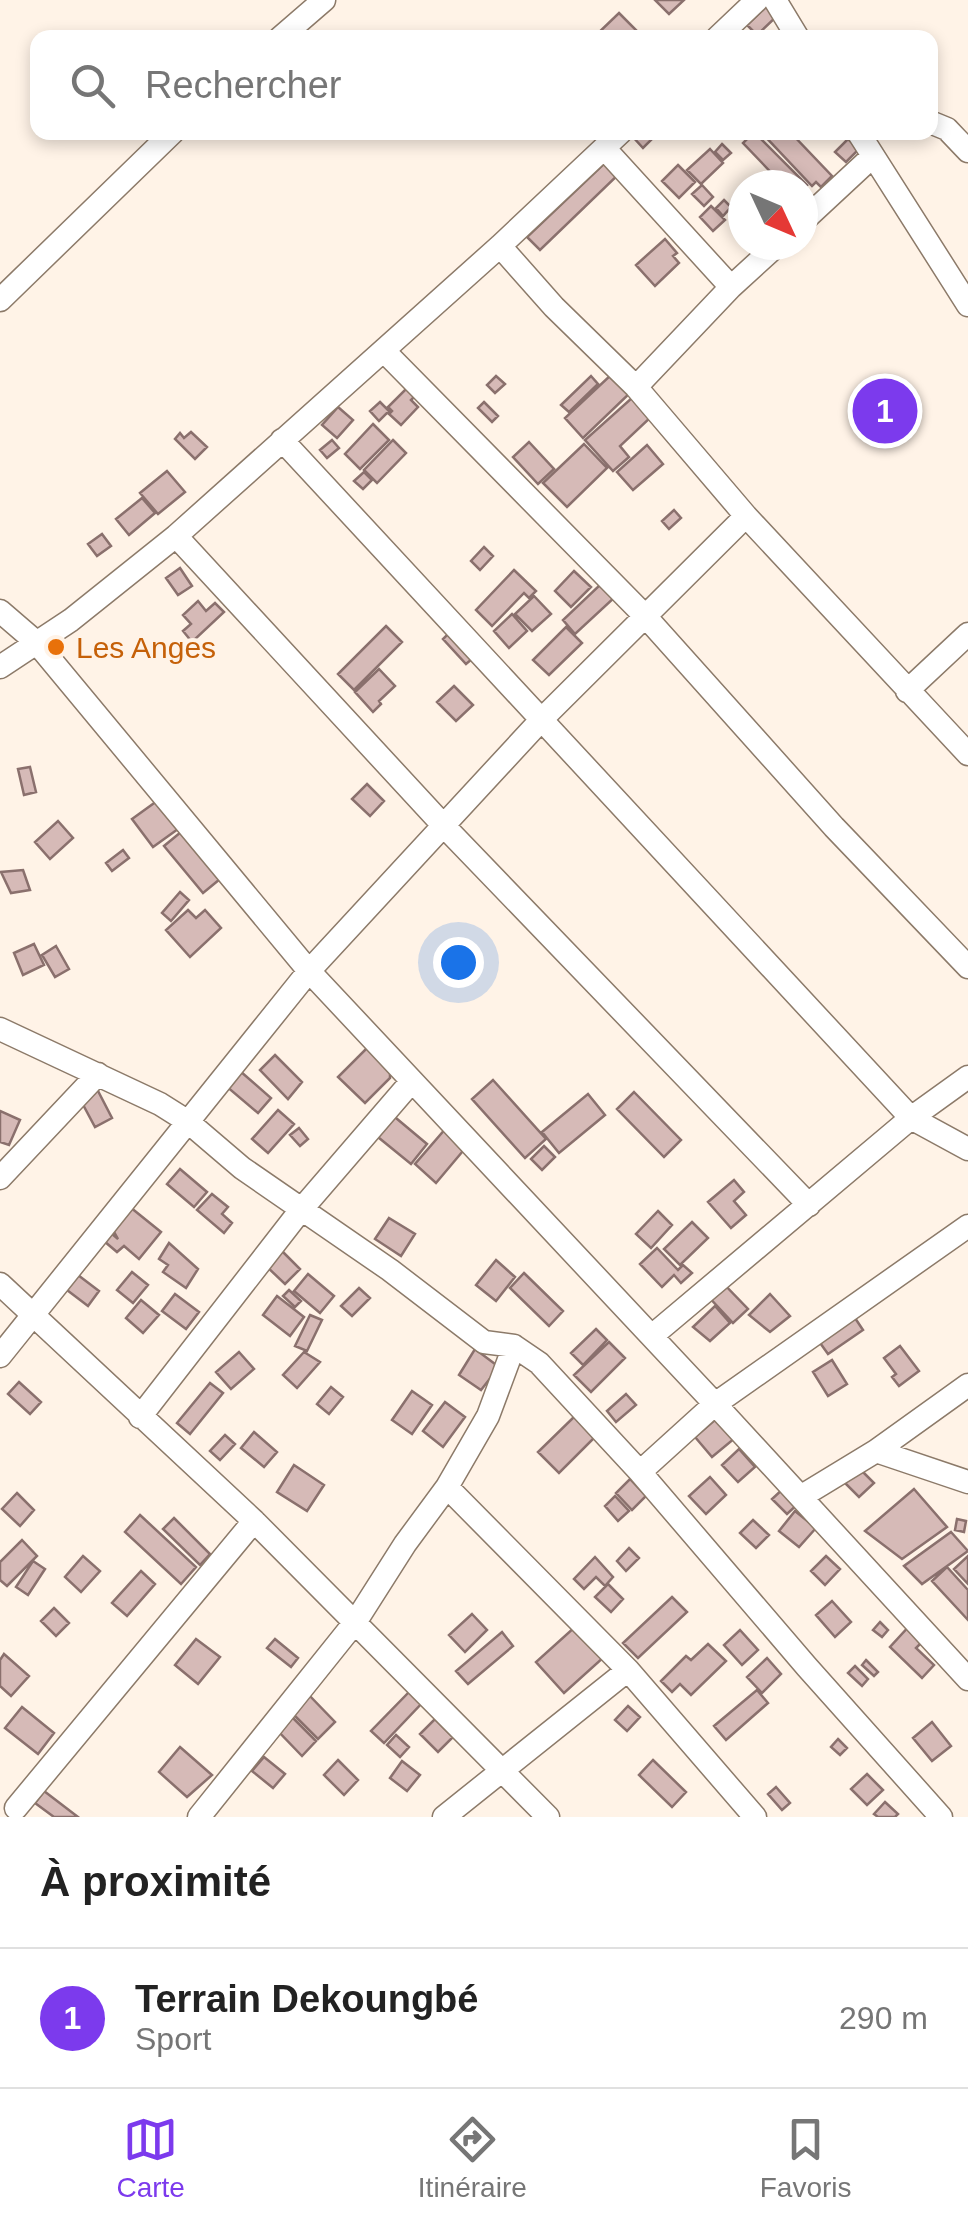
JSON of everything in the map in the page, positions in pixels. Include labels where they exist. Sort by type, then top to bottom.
[{"type":"street","points":[[289,30],[324,0]]},
{"type":"street","points":[[724,30],[756,0]]},
{"type":"street","points":[[774,0],[793,30]]},
{"type":"street","points":[[938,125],[947,129],[968,151]]},
{"type":"street","points":[[0,300],[165,140]]},
{"type":"street","points":[[818,201],[864,140]]},
{"type":"street","points":[[866,140],[968,305]]},
{"type":"street","points":[[0,667],[107,593],[176,536],[613,141],[731,287]]},
{"type":"street","points":[[500,246],[554,307],[636,387],[746,516],[968,754]]},
{"type":"street","points":[[636,387],[761,260]]},
{"type":"street","points":[[384,351],[646,617],[834,827],[968,966]]},
{"type":"street","points":[[282,440],[911,1118],[968,1149]]},
{"type":"street","points":[[0,1356],[309,971],[542,719],[746,516]]},
{"type":"street","points":[[176,536],[443,825],[809,1206]]},
{"type":"street","points":[[0,611],[36,642],[309,971],[964,1665]]},
{"type":"street","points":[[907,690],[968,634]]},
{"type":"street","points":[[0,1029],[160,1104],[300,1211],[390,1270],[484,1342],[514,1346],[539,1364],[640,1472],[941,1817]]},
{"type":"street","points":[[0,1178],[98,1074]]},
{"type":"street","points":[[652,1335],[911,1118],[968,1077]]},
{"type":"street","points":[[140,1417],[300,1211],[412,1082]]},
{"type":"street","points":[[640,1472],[714,1404],[968,1226]]},
{"type":"street","points":[[0,1284],[356,1620],[548,1817]]},
{"type":"street","points":[[199,1817],[356,1620],[447,1486],[488,1416],[514,1346]]},
{"type":"street","points":[[802,1496],[876,1451],[968,1385]]},
{"type":"street","points":[[876,1451],[968,1482]]},
{"type":"street","points":[[447,1486],[628,1670],[755,1817]]},
{"type":"street","points":[[14,1808],[254,1521]]},
{"type":"street","points":[[444,1817],[628,1670]]},
{"type":"building","points":[[655,0],[684,0],[669,14]]},
{"type":"building","points":[[767,6],[777,16],[762,30],[752,30],[747,25]]},
{"type":"building","points":[[619,13],[636,30],[601,30]]},
{"type":"building","points":[[746,140],[762,140],[792,170],[769,170],[743,143]]},
{"type":"building","points":[[769,140],[798,140],[832,176],[821,187],[818,170],[797,170]]},
{"type":"building","points":[[847,140],[859,149],[846,162],[835,152]]},
{"type":"building","points":[[722,144],[731,153],[723,160],[715,152]]},
{"type":"building","points":[[710,149],[723,163],[701,184],[687,170]]},
{"type":"building","points":[[609,159],[621,172],[540,250],[527,237]]},
{"type":"building","points":[[678,165],[695,182],[679,198],[662,181]]},
{"type":"building","points":[[702,185],[713,197],[704,206],[692,194]]},
{"type":"building","points":[[724,200],[728,204],[723,216],[716,208]]},
{"type":"building","points":[[711,206],[725,220],[713,231],[700,217]]},
{"type":"building","points":[[665,239],[677,253],[673,256],[679,263],[655,286],[636,265]]},
{"type":"building","points":[[613,373],[631,392],[583,438],[565,418]]},
{"type":"building","points":[[496,376],[505,384],[495,393],[487,385]]},
{"type":"building","points":[[591,376],[598,384],[569,412],[561,405]]},
{"type":"building","points":[[408,387],[416,395],[411,400],[418,407],[401,425],[389,414],[392,411],[388,407]]},
{"type":"building","points":[[633,397],[651,417],[620,446],[629,457],[613,471],[585,440]]},
{"type":"building","points":[[380,402],[389,411],[379,421],[370,411]]},
{"type":"building","points":[[484,402],[498,416],[492,422],[478,408]]},
{"type":"building","points":[[338,407],[353,420],[337,438],[322,425]]},
{"type":"building","points":[[373,424],[389,440],[360,469],[345,454]]},
{"type":"building","points":[[191,432],[207,447],[195,459],[175,439],[180,433],[184,438]]},
{"type":"building","points":[[332,440],[339,448],[327,458],[320,450]]},
{"type":"building","points":[[393,440],[406,453],[377,483],[364,470]]},
{"type":"building","points":[[529,442],[554,469],[538,484],[513,457]]},
{"type":"building","points":[[584,444],[607,468],[567,507],[543,483]]},
{"type":"building","points":[[647,445],[663,464],[633,490],[617,472]]},
{"type":"building","points":[[167,471],[185,492],[158,514],[140,493]]},
{"type":"building","points":[[364,472],[372,480],[363,489],[354,481]]},
{"type":"building","points":[[142,498],[155,513],[129,535],[116,519]]},
{"type":"building","points":[[674,510],[681,518],[669,529],[662,521]]},
{"type":"building","points":[[102,534],[111,546],[97,556],[88,544]]},
{"type":"building","points":[[484,547],[493,556],[480,570],[471,561]]},
{"type":"building","points":[[180,568],[192,586],[178,595],[166,578]]},
{"type":"building","points":[[514,570],[536,591],[529,598],[524,593],[492,626],[476,610]]},
{"type":"building","points":[[574,571],[591,587],[571,607],[555,591]]},
{"type":"building","points":[[602,583],[615,597],[575,634],[563,620]]},
{"type":"building","points":[[534,596],[551,614],[532,631],[515,614]]},
{"type":"building","points":[[198,601],[206,611],[215,603],[224,612],[192,642],[183,631],[191,624],[183,615]]},
{"type":"building","points":[[512,614],[527,631],[509,648],[494,631]]},
{"type":"building","points":[[386,626],[402,642],[354,690],[338,674]]},
{"type":"building","points":[[566,627],[582,643],[549,675],[533,660]]},
{"type":"building","points":[[454,628],[478,654],[466,664],[443,639]]},
{"type":"building","points":[[379,669],[395,686],[373,712],[355,692]]},
{"type":"building","points":[[454,686],[473,705],[456,721],[437,702]]},
{"type":"building","points":[[30,767],[36,792],[24,795],[18,769]]},
{"type":"building","points":[[367,784],[384,801],[370,816],[352,799]]},
{"type":"building","points":[[157,801],[178,829],[153,847],[132,819]]},
{"type":"building","points":[[58,821],[73,838],[50,859],[35,842]]},
{"type":"building","points":[[181,832],[220,879],[203,893],[164,846]]},
{"type":"building","points":[[123,850],[129,858],[112,871],[106,863]]},
{"type":"building","points":[[23,870],[30,890],[11,893],[1,872]]},
{"type":"building","points":[[180,892],[189,900],[171,921],[162,913]]},
{"type":"building","points":[[188,910],[196,918],[205,910],[221,928],[190,957],[166,930]]},
{"type":"building","points":[[34,944],[44,965],[23,975],[14,953]]},
{"type":"building","points":[[56,946],[69,969],[55,977],[42,955]]},
{"type":"building","points":[[367,1048],[390,1070],[390,1078],[365,1103],[338,1077]]},
{"type":"building","points":[[275,1055],[302,1082],[288,1099],[260,1070]]},
{"type":"building","points":[[240,1071],[271,1098],[258,1113],[226,1086]]},
{"type":"building","points":[[493,1080],[546,1139],[525,1158],[472,1099]]},
{"type":"building","points":[[97,1089],[112,1118],[95,1127],[80,1099]]},
{"type":"building","points":[[634,1092],[681,1140],[664,1157],[617,1109]]},
{"type":"building","points":[[588,1094],[605,1115],[559,1153],[542,1132]]},
{"type":"building","points":[[278,1110],[294,1124],[268,1153],[252,1139]]},
{"type":"building","points":[[0,1111],[20,1120],[9,1145],[0,1142]]},
{"type":"building","points":[[390,1113],[427,1144],[411,1164],[373,1133]]},
{"type":"building","points":[[447,1127],[468,1145],[436,1183],[415,1164]]},
{"type":"building","points":[[299,1128],[308,1139],[300,1146],[290,1135]]},
{"type":"building","points":[[544,1146],[555,1157],[542,1170],[531,1159]]},
{"type":"building","points":[[180,1169],[207,1192],[194,1207],[167,1184]]},
{"type":"building","points":[[734,1180],[744,1192],[734,1201],[746,1215],[731,1228],[708,1202]]},
{"type":"building","points":[[212,1194],[228,1207],[222,1214],[232,1223],[224,1233],[197,1210]]},
{"type":"building","points":[[130,1207],[161,1232],[139,1259],[124,1246],[117,1252],[104,1241],[111,1233],[118,1239],[113,1230]]},
{"type":"building","points":[[658,1211],[672,1225],[651,1248],[636,1234]]},
{"type":"building","points":[[389,1218],[415,1234],[401,1256],[375,1239]]},
{"type":"building","points":[[692,1222],[708,1238],[680,1265],[664,1249]]},
{"type":"building","points":[[169,1243],[198,1269],[186,1288],[163,1272],[168,1265],[159,1259]]},
{"type":"building","points":[[278,1247],[300,1269],[285,1284],[263,1263]]},
{"type":"building","points":[[657,1248],[678,1270],[683,1265],[692,1273],[681,1283],[674,1275],[662,1287],[640,1264]]},
{"type":"building","points":[[496,1260],[515,1277],[496,1301],[476,1285]]},
{"type":"building","points":[[74,1272],[99,1291],[88,1306],[63,1287]]},
{"type":"building","points":[[132,1272],[148,1285],[133,1303],[117,1290]]},
{"type":"building","points":[[524,1273],[563,1311],[549,1326],[510,1288]]},
{"type":"building","points":[[308,1274],[334,1296],[320,1313],[294,1291]]},
{"type":"building","points":[[720,1280],[748,1309],[733,1323],[706,1294]]},
{"type":"building","points":[[359,1288],[370,1298],[352,1316],[341,1306]]},
{"type":"building","points":[[289,1290],[301,1301],[295,1307],[283,1296]]},
{"type":"building","points":[[175,1294],[199,1312],[186,1329],[162,1311]]},
{"type":"building","points":[[770,1294],[790,1316],[770,1332],[749,1315]]},
{"type":"building","points":[[277,1296],[304,1317],[290,1336],[263,1315]]},
{"type":"building","points":[[141,1300],[159,1315],[143,1333],[126,1318]]},
{"type":"building","points":[[715,1306],[730,1323],[710,1341],[693,1327]]},
{"type":"building","points":[[310,1315],[322,1320],[307,1351],[295,1346]]},
{"type":"building","points":[[853,1315],[863,1330],[828,1354],[818,1340]]},
{"type":"building","points":[[596,1329],[607,1340],[583,1365],[571,1353]]},
{"type":"building","points":[[609,1342],[625,1358],[591,1392],[574,1375]]},
{"type":"building","points":[[900,1346],[919,1371],[899,1386],[892,1377],[896,1374],[884,1358]]},
{"type":"building","points":[[475,1349],[499,1367],[481,1390],[459,1375]]},
{"type":"building","points":[[239,1352],[254,1369],[231,1389],[216,1372]]},
{"type":"building","points":[[304,1352],[320,1362],[297,1388],[283,1375]]},
{"type":"building","points":[[832,1360],[847,1384],[828,1396],[813,1372]]},
{"type":"building","points":[[19,1382],[41,1402],[30,1414],[8,1394]]},
{"type":"building","points":[[210,1383],[223,1393],[190,1434],[177,1423]]},
{"type":"building","points":[[331,1387],[343,1397],[329,1414],[317,1404]]},
{"type":"building","points":[[412,1391],[432,1405],[412,1434],[392,1420]]},
{"type":"building","points":[[626,1394],[636,1405],[616,1422],[607,1411]]},
{"type":"building","points":[[445,1402],[465,1417],[443,1447],[423,1431]]},
{"type":"building","points":[[578,1413],[599,1433],[559,1473],[538,1452]]},
{"type":"building","points":[[716,1419],[735,1438],[712,1457],[695,1437]]},
{"type":"building","points":[[254,1432],[277,1452],[264,1467],[241,1448]]},
{"type":"building","points":[[225,1435],[235,1444],[220,1460],[210,1451]]},
{"type":"building","points":[[739,1449],[755,1467],[738,1482],[722,1465]]},
{"type":"building","points":[[294,1465],[324,1485],[307,1511],[277,1492]]},
{"type":"building","points":[[858,1467],[874,1483],[859,1497],[843,1481]]},
{"type":"building","points":[[710,1477],[726,1495],[706,1514],[689,1496]]},
{"type":"building","points":[[630,1479],[646,1496],[632,1510],[616,1493]]},
{"type":"building","points":[[785,1487],[800,1502],[787,1514],[772,1499]]},
{"type":"building","points":[[914,1489],[947,1527],[902,1559],[865,1531]]},
{"type":"building","points":[[17,1493],[34,1510],[20,1526],[2,1509]]},
{"type":"building","points":[[615,1496],[629,1511],[618,1521],[605,1506]]},
{"type":"building","points":[[795,1511],[816,1528],[799,1547],[779,1531]]},
{"type":"building","points":[[140,1515],[196,1567],[181,1584],[125,1532]]},
{"type":"building","points":[[174,1518],[210,1554],[200,1565],[163,1529]]},
{"type":"building","points":[[957,1519],[966,1521],[964,1532],[955,1530]]},
{"type":"building","points":[[753,1520],[769,1535],[756,1548],[740,1533]]},
{"type":"building","points":[[951,1532],[968,1551],[922,1584],[904,1566]]},
{"type":"building","points":[[22,1540],[37,1556],[7,1586],[0,1580],[0,1562]]},
{"type":"building","points":[[629,1548],[639,1558],[626,1571],[617,1561]]},
{"type":"building","points":[[83,1556],[100,1571],[81,1592],[65,1577]]},
{"type":"building","points":[[826,1556],[840,1569],[825,1585],[811,1571]]},
{"type":"building","points":[[968,1556],[968,1584],[954,1569]]},
{"type":"building","points":[[595,1557],[613,1577],[605,1586],[596,1577],[584,1589],[574,1579]]},
{"type":"building","points":[[33,1561],[45,1569],[28,1595],[16,1587]]},
{"type":"building","points":[[947,1567],[968,1590],[968,1620],[932,1581]]},
{"type":"building","points":[[141,1571],[155,1584],[127,1616],[112,1603]]},
{"type":"building","points":[[608,1584],[623,1599],[611,1612],[595,1597]]},
{"type":"building","points":[[672,1597],[687,1612],[638,1658],[623,1643]]},
{"type":"building","points":[[832,1601],[851,1622],[835,1637],[816,1615]]},
{"type":"building","points":[[54,1608],[69,1623],[56,1636],[41,1621]]},
{"type":"building","points":[[472,1614],[487,1630],[465,1652],[449,1635]]},
{"type":"building","points":[[880,1622],[888,1630],[882,1637],[873,1630]]},
{"type":"building","points":[[912,1623],[927,1637],[916,1648],[934,1665],[922,1678],[890,1647]]},
{"type":"building","points":[[576,1626],[604,1657],[564,1693],[536,1662]]},
{"type":"building","points":[[740,1630],[758,1650],[742,1665],[724,1645]]},
{"type":"building","points":[[502,1632],[513,1646],[468,1684],[456,1671]]},
{"type":"building","points":[[196,1639],[220,1657],[198,1684],[175,1665]]},
{"type":"building","points":[[275,1639],[298,1658],[291,1667],[267,1648]]},
{"type":"building","points":[[708,1644],[726,1661],[691,1695],[680,1684],[672,1692],[661,1681],[686,1656],[691,1660]]},
{"type":"building","points":[[4,1654],[29,1676],[11,1696],[0,1686],[0,1660]]},
{"type":"building","points":[[767,1658],[781,1674],[762,1693],[747,1677]]},
{"type":"building","points":[[866,1660],[878,1672],[874,1676],[862,1665]]},
{"type":"building","points":[[855,1666],[868,1679],[862,1686],[848,1673]]},
{"type":"building","points":[[411,1690],[423,1702],[384,1743],[371,1731]]},
{"type":"building","points":[[757,1690],[768,1703],[726,1740],[714,1726]]},
{"type":"building","points":[[307,1693],[335,1722],[318,1739],[290,1711]]},
{"type":"building","points":[[628,1706],[640,1717],[627,1731],[615,1720]]},
{"type":"building","points":[[22,1707],[54,1733],[38,1754],[5,1728]]},
{"type":"building","points":[[291,1716],[316,1741],[302,1756],[277,1730]]},
{"type":"building","points":[[435,1719],[453,1737],[438,1752],[420,1734]]},
{"type":"building","points":[[932,1722],[951,1746],[932,1761],[913,1738]]},
{"type":"building","points":[[396,1735],[409,1747],[400,1757],[387,1745]]},
{"type":"building","points":[[838,1739],[847,1748],[840,1755],[831,1747]]},
{"type":"building","points":[[180,1747],[212,1775],[187,1797],[159,1772]]},
{"type":"building","points":[[264,1757],[285,1774],[273,1788],[252,1771]]},
{"type":"building","points":[[338,1760],[358,1780],[344,1795],[324,1775]]},
{"type":"building","points":[[653,1760],[686,1792],[672,1807],[639,1775]]},
{"type":"building","points":[[402,1761],[420,1775],[407,1791],[390,1778]]},
{"type":"building","points":[[867,1774],[883,1790],[867,1805],[851,1789]]},
{"type":"building","points":[[776,1787],[790,1803],[782,1810],[768,1794]]},
{"type":"building","points":[[44,1791],[78,1817],[54,1817],[35,1803]]},
{"type":"building","points":[[885,1802],[898,1814],[895,1817],[874,1814]]},
{"type":"place","name":"Terrain Dekoungbé","points":[[885,411]]},
{"type":"place","name":"Les Anges","points":[[56,647]]}]
